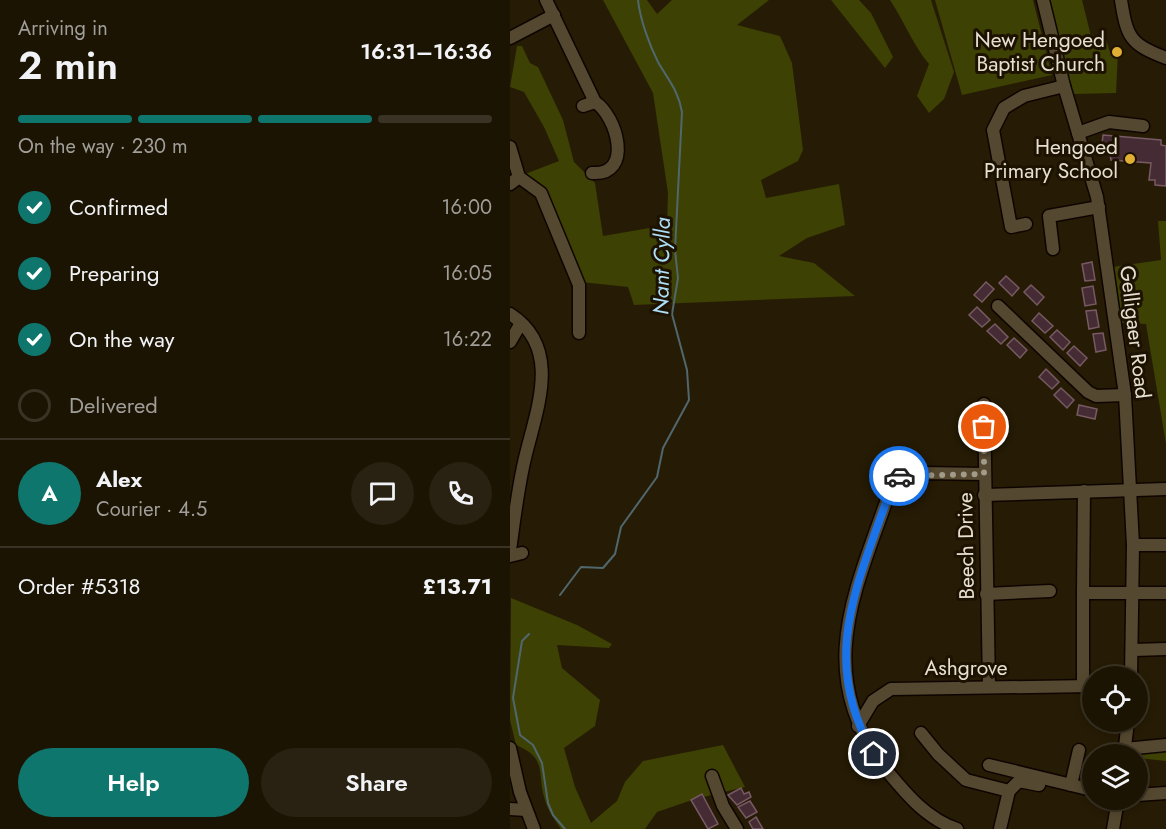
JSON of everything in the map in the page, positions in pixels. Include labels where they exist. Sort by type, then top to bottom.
[{"type":"street","points":[[546,0],[590,104],[612,118],[618,152],[611,168],[601,173],[592,173]]},
{"type":"street","name":"Gelligaer Road","points":[[1043,0],[1098,207],[1125,395],[1133,545],[1132,666]]},
{"type":"street","points":[[1121,0],[1125,27],[1139,47],[1166,58]]},
{"type":"street","points":[[510,38],[554,15]]},
{"type":"street","points":[[1026,224],[1011,227],[993,130],[1004,108],[1024,96],[1064,86]]},
{"type":"street","points":[[1078,132],[1109,122],[1143,126]]},
{"type":"street","points":[[510,147],[514,180],[541,193],[579,285],[579,333]]},
{"type":"street","points":[[1053,249],[1048,216],[1098,207]]},
{"type":"street","points":[[998,306],[1088,392],[1096,396],[1125,395]]},
{"type":"street","points":[[1011,319],[1020,308]]},
{"type":"street","points":[[510,314],[521,323],[537,344],[543,383],[523,465],[514,553]]},
{"type":"street","points":[[510,342],[521,323]]},
{"type":"street","name":"Beech Drive","points":[[984,404],[989,687]]},
{"type":"street","points":[[957,829],[944,825],[909,798],[874,754],[858,726],[845,674],[844,643],[850,612],[895,476],[984,474]]},
{"type":"street","points":[[984,495],[1166,489]]},
{"type":"street","points":[[1084,491],[1083,593],[1087,666]]},
{"type":"street","points":[[1133,545],[1166,544]]},
{"type":"street","points":[[986,594],[1050,591]]},
{"type":"street","points":[[1083,593],[1134,595],[1166,593]]},
{"type":"street","points":[[1133,650],[1166,649]]},
{"type":"street","name":"Ashgrove","points":[[858,726],[873,701],[891,689],[1082,686]]},
{"type":"street","points":[[921,733],[938,754],[966,780],[1009,791]]},
{"type":"street","points":[[1148,748],[1166,745]]},
{"type":"street","points":[[510,748],[526,810],[534,829]]},
{"type":"street","points":[[1071,785],[1079,750]]},
{"type":"street","points":[[989,765],[1082,788]]},
{"type":"street","points":[[712,776],[734,828]]},
{"type":"street","points":[[1000,829],[1009,791],[1019,781],[1041,785]]},
{"type":"street","points":[[1148,794],[1166,793]]},
{"type":"street","points":[[510,808],[526,810]]},
{"type":"street","points":[[1113,829],[1116,810]]},
{"type":"shaded area","points":[[603,0],[647,0],[657,14],[672,0],[769,0],[737,25],[780,36],[792,63],[803,150],[798,161],[761,180],[766,198],[839,184],[845,225],[807,238],[779,256],[814,263],[855,296],[634,305],[628,287],[581,282],[525,174],[559,161],[544,127],[524,92],[510,87],[517,46],[522,46],[530,63],[538,67],[563,120],[574,162],[595,183],[603,236],[667,225],[668,193],[653,93]]},
{"type":"shaded area","points":[[831,0],[859,0],[871,13],[893,57],[885,68]]},
{"type":"shaded area","points":[[890,0],[931,0],[954,72],[944,99],[929,113],[917,96],[929,64]]},
{"type":"shaded area","points":[[935,0],[1033,0],[1052,75],[962,95]]},
{"type":"shaded area","points":[[1047,0],[1082,0],[1091,36],[1104,33],[1110,52],[1118,52],[1116,93],[1074,94],[1067,74],[1069,71],[1067,66],[1062,64]]},
{"type":"shaded area","points":[[1158,221],[1166,221],[1166,444],[1146,324],[1122,323],[1112,267],[1161,260]]},
{"type":"shaded area","points":[[511,598],[577,625],[612,644],[609,648],[557,645],[562,668],[600,700],[595,726],[564,748],[575,787],[591,823],[617,801],[625,782],[643,761],[723,745],[745,787],[695,799],[657,812],[645,829],[561,829],[546,804],[537,761],[526,750],[516,745],[510,720]]},
{"type":"shaded area","points":[[1166,747],[1166,761],[1148,759],[1148,751]]},
{"type":"building","points":[[1103,135],[1161,140],[1161,145],[1166,146],[1166,186],[1155,185],[1155,180],[1149,180],[1151,163],[1111,160],[1108,145],[1102,144]]},
{"type":"building","points":[[1092,262],[1095,280],[1085,281],[1082,264]]},
{"type":"building","points":[[1006,276],[1019,288],[1012,296],[999,283]]},
{"type":"building","points":[[986,282],[994,289],[982,302],[974,295]]},
{"type":"building","points":[[1031,285],[1044,297],[1037,305],[1024,292]]},
{"type":"building","points":[[1093,286],[1096,304],[1085,306],[1082,288]]},
{"type":"building","points":[[977,307],[990,320],[982,327],[969,315]]},
{"type":"building","points":[[1096,310],[1099,327],[1089,329],[1086,311]]},
{"type":"building","points":[[1039,313],[1053,326],[1045,333],[1032,321]]},
{"type":"building","points":[[995,324],[1008,337],[1001,344],[987,331]]},
{"type":"building","points":[[1057,330],[1070,342],[1063,350],[1050,337]]},
{"type":"building","points":[[1103,333],[1106,350],[1096,352],[1093,334]]},
{"type":"building","points":[[1014,338],[1027,350],[1020,358],[1007,345]]},
{"type":"building","points":[[1074,346],[1087,358],[1080,366],[1067,353]]},
{"type":"building","points":[[1046,369],[1059,382],[1052,389],[1039,377]]},
{"type":"building","points":[[1061,388],[1074,400],[1067,408],[1054,395]]},
{"type":"building","points":[[1079,405],[1097,409],[1095,419],[1077,415]]},
{"type":"building","points":[[741,788],[744,794],[749,792],[751,797],[737,805],[728,795]]},
{"type":"building","points":[[702,794],[718,824],[708,829],[691,800]]},
{"type":"building","points":[[750,801],[757,812],[746,818],[738,807]]},
{"type":"building","points":[[756,817],[763,829],[753,829],[749,822]]},
{"type":"waterway","name":"Nant Cylla","points":[[560,595],[581,567],[603,568],[615,554],[621,527],[657,477],[663,448],[689,400],[687,370],[672,314],[678,278],[675,250],[682,112],[676,92],[658,62],[648,39],[638,0]]},
{"type":"waterway","name":"Nant Cylla","points":[[529,634],[522,641],[513,698],[520,735],[533,745],[542,763],[548,803],[553,815],[565,829]]},
{"type":"way so far","points":[[899,476],[923,473],[984,474],[984,427]]},
{"type":"place","name":"New Hengoed Baptist Church","points":[[1117,52]]},
{"type":"place","name":"Hengoed Primary School","points":[[1130,159]]},
{"type":"route","points":[[874,754],[854,715],[845,674],[844,643],[850,612],[895,476],[899,476]]}]
